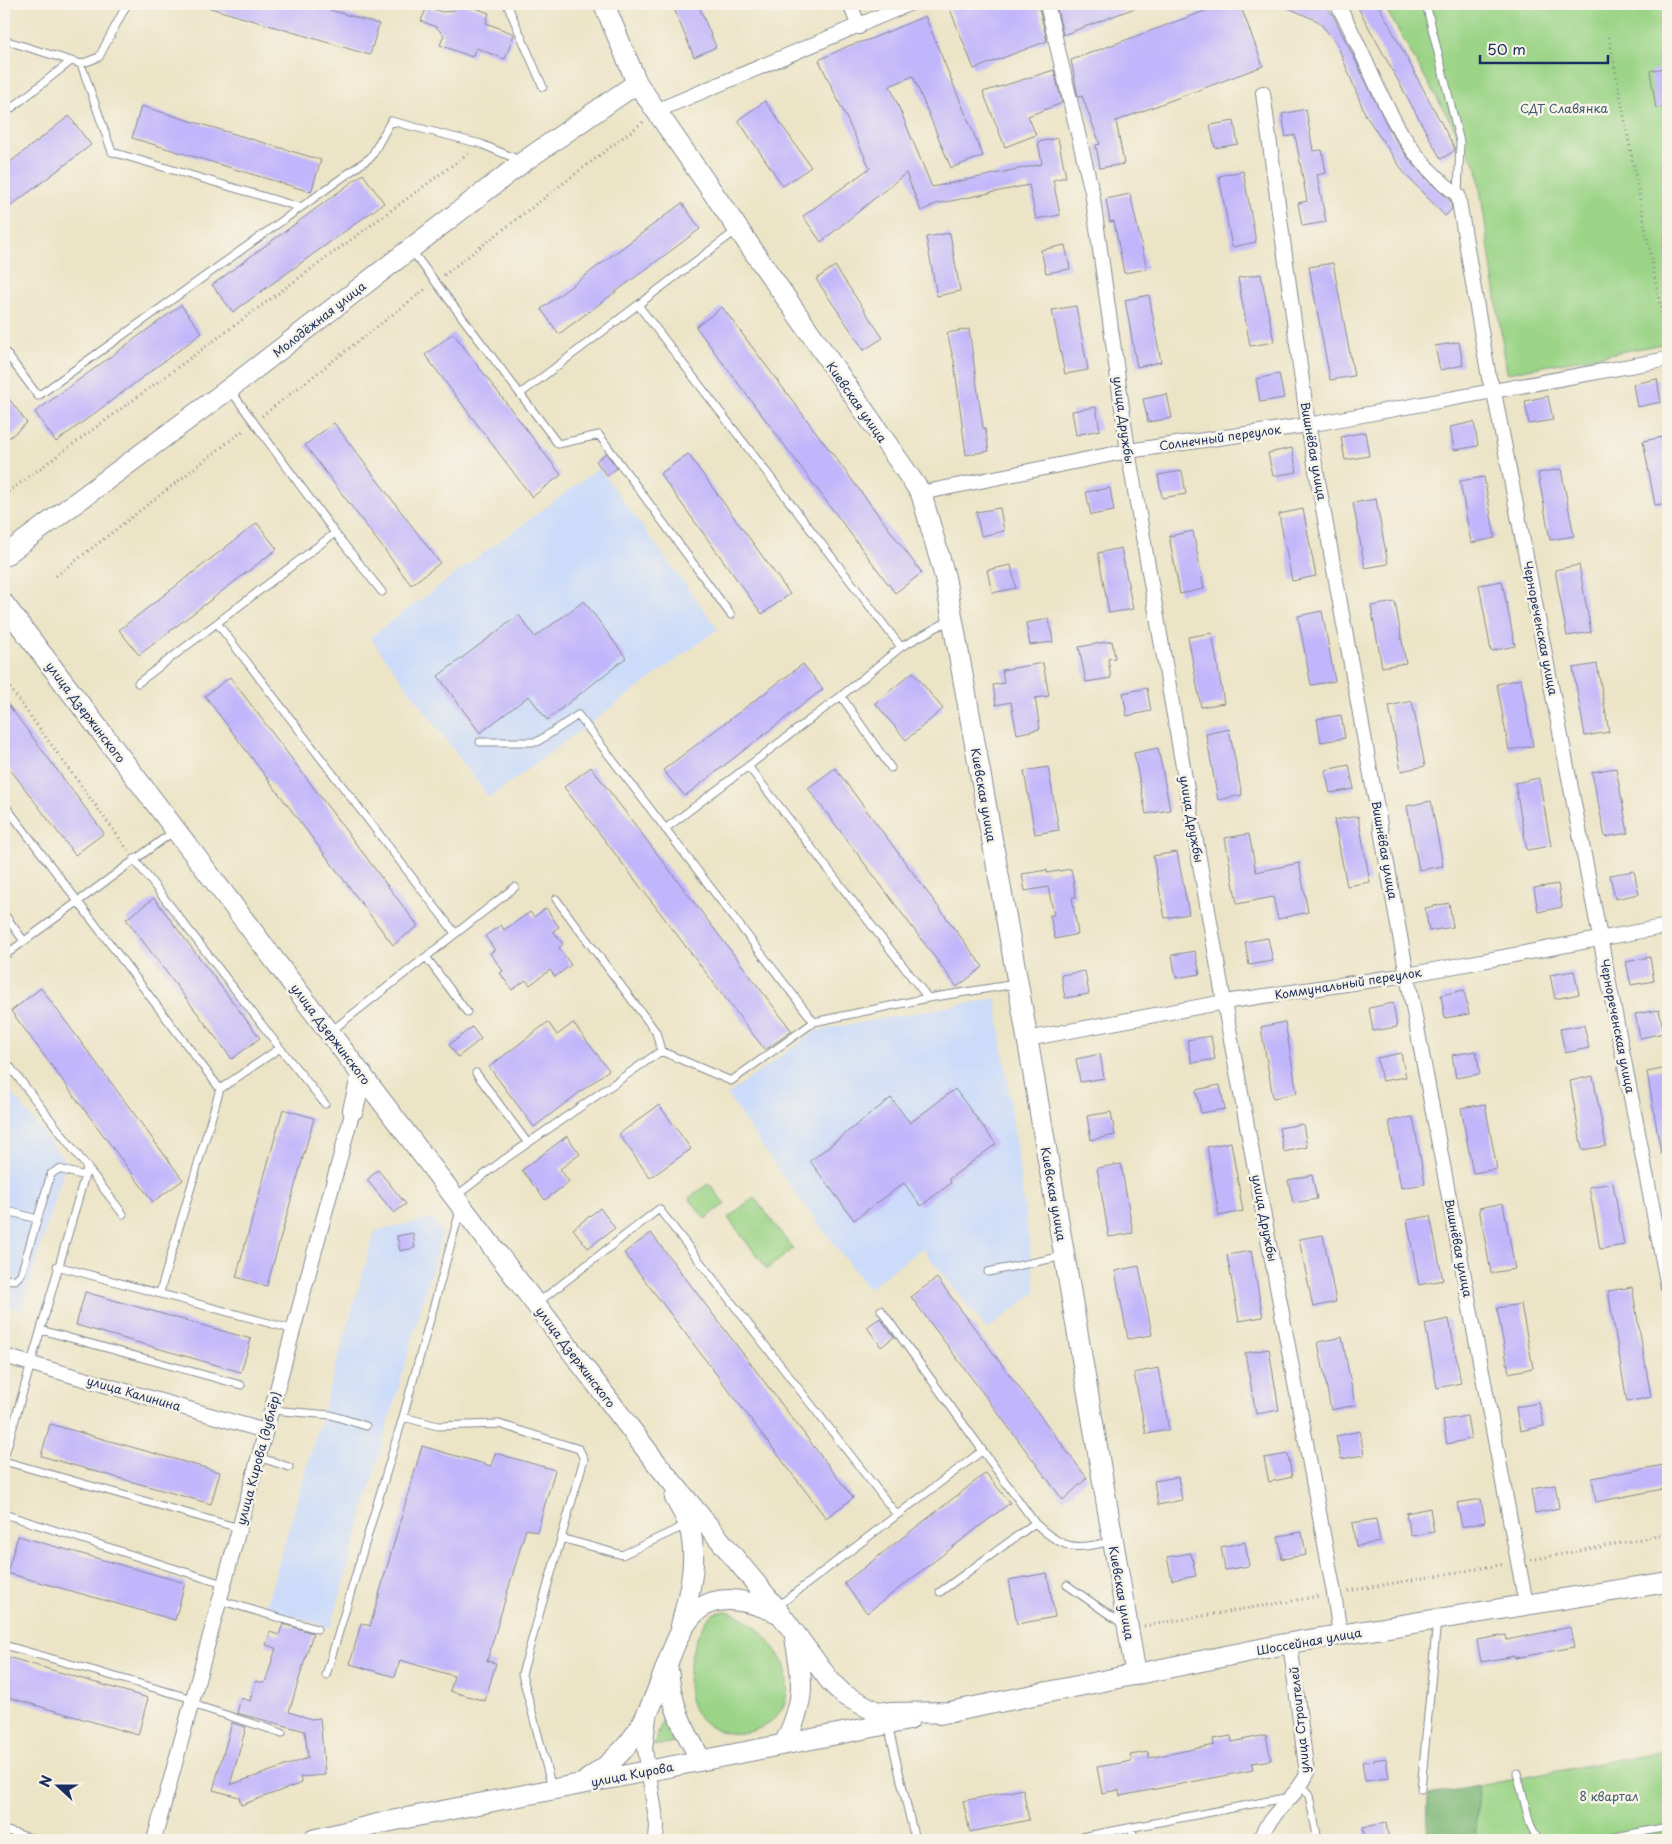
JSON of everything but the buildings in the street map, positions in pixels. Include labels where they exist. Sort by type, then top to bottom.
[{"type":"main road","name":"Киевская улица","points":[[604,4],[650,116],[737,230],[921,493],[945,577],[1018,984],[1114,1540],[1134,1628],[1136,1675]]},
{"type":"main road","name":"Молодёжная улица","points":[[4,556],[230,388],[523,162],[637,84]]},
{"type":"main road","name":"улица Дзержинского","points":[[4,604],[459,1200],[658,1465]]},
{"type":"main road","name":"улица Кирова (дублёр)","points":[[353,1110],[362,1074]]},
{"type":"main road","points":[[581,1784],[608,1766],[640,1728],[651,1708],[679,1634],[691,1584],[693,1542],[689,1524],[658,1465]]},
{"type":"main road","points":[[658,1465],[778,1611],[830,1681],[844,1696],[859,1704],[890,1713],[952,1712]]},
{"type":"main road","name":"Шоссейная улица","points":[[952,1712],[1290,1643],[1668,1582]]},
{"type":"main road","points":[[679,1634],[697,1610],[709,1602],[721,1599],[738,1599],[778,1611]]},
{"type":"main road","points":[[784,1744],[800,1708],[802,1688],[794,1634]]},
{"type":"main road","points":[[668,1664],[670,1692],[679,1720],[701,1760]]},
{"type":"main road","name":"улица Кирова","points":[[312,1840],[386,1822],[952,1712]]},
{"type":"street","points":[[850,4],[858,27]]},
{"type":"street","points":[[650,116],[909,4]]},
{"type":"street","name":"улица Дружбы","points":[[1047,4],[1092,192],[1128,451],[1224,1002],[1334,1593],[1340,1635]]},
{"type":"street","points":[[1337,4],[1366,61],[1382,99],[1404,140],[1435,178],[1458,195]]},
{"type":"street","name":"Вишнёвая улица","points":[[1263,93],[1308,424],[1407,975],[1526,1604]]},
{"type":"street","name":"Чернореченская улица","points":[[1458,195],[1489,378],[1494,392],[1668,1287]]},
{"type":"street","name":"Солнечный переулок","points":[[921,493],[1128,451],[1308,424],[1494,392],[1668,359]]},
{"type":"street","name":"Коммунальный переулок","points":[[1027,1039],[1224,1002],[1407,975],[1668,926]]},
{"type":"street","name":"улица Кирова (дублёр)","points":[[154,1840],[265,1431],[295,1330],[353,1110]]},
{"type":"street","name":"улица Калинина","points":[[4,1356],[265,1431]]},
{"type":"street","name":"улица Строителей","points":[[1260,1840],[1263,1829],[1302,1785],[1307,1774],[1290,1643]]},
{"type":"street","points":[[651,1708],[645,1749],[647,1772],[657,1825],[656,1840]]},
{"type":"lane","points":[[4,40],[81,64],[99,57],[127,4]]},
{"type":"lane","points":[[507,4],[543,87]]},
{"type":"lane","points":[[1426,4],[1460,142],[1458,195]]},
{"type":"lane","points":[[4,114],[71,61]]},
{"type":"lane","points":[[81,64],[112,152],[299,207]]},
{"type":"lane","points":[[4,350],[38,396],[371,157],[391,121],[481,144],[523,162]]},
{"type":"lane","points":[[520,394],[737,230]]},
{"type":"lane","points":[[410,249],[558,444],[600,435],[731,615]]},
{"type":"lane","points":[[638,305],[901,647]]},
{"type":"lane","points":[[230,388],[336,533],[382,592]]},
{"type":"lane","points":[[138,683],[336,533]]},
{"type":"lane","points":[[665,829],[841,696],[901,647],[952,618]]},
{"type":"lane","points":[[217,624],[455,933]]},
{"type":"lane","points":[[841,696],[891,768]]},
{"type":"lane","points":[[480,742],[537,742],[578,715],[814,1022]]},
{"type":"lane","points":[[748,766],[928,998]]},
{"type":"lane","points":[[4,804],[220,1089]]},
{"type":"lane","points":[[4,956],[176,829]]},
{"type":"lane","points":[[134,859],[325,1104]]},
{"type":"lane","points":[[330,1032],[515,887]]},
{"type":"lane","points":[[556,899],[656,1032],[661,1051]]},
{"type":"lane","points":[[4,914],[24,941]]},
{"type":"lane","points":[[426,957],[467,1012]]},
{"type":"lane","points":[[661,1051],[731,1081],[814,1022],[928,998],[1018,984]]},
{"type":"lane","points":[[160,1292],[220,1089],[280,1048]]},
{"type":"lane","points":[[326,1675],[403,1417],[459,1200],[528,1142],[661,1051]]},
{"type":"lane","points":[[4,1059],[123,1214]]},
{"type":"lane","points":[[476,1073],[528,1142]]},
{"type":"lane","points":[[88,1168],[57,1266],[4,1460],[239,1528]]},
{"type":"lane","points":[[4,1279],[15,1280],[19,1278],[49,1179],[55,1171],[64,1170],[85,1176]]},
{"type":"lane","points":[[536,1304],[660,1209],[897,1515]]},
{"type":"lane","points":[[4,1210],[37,1219]]},
{"type":"lane","points":[[988,1272],[1065,1256]]},
{"type":"lane","points":[[57,1266],[160,1292],[295,1330]]},
{"type":"lane","points":[[881,1310],[1035,1523],[1049,1537],[1066,1547],[1099,1544],[1114,1540]]},
{"type":"lane","points":[[40,1330],[241,1385]]},
{"type":"lane","points":[[271,1410],[331,1415],[366,1426]]},
{"type":"lane","points":[[403,1417],[438,1426],[499,1424],[579,1449],[584,1459],[522,1674],[552,1790]]},
{"type":"lane","points":[[778,1611],[897,1515],[982,1451]]},
{"type":"lane","points":[[258,1457],[289,1467]]},
{"type":"lane","points":[[4,1514],[223,1584]]},
{"type":"lane","points":[[940,1592],[1035,1523]]},
{"type":"lane","points":[[561,1538],[622,1555],[689,1524]]},
{"type":"lane","points":[[1067,1584],[1134,1628]]},
{"type":"lane","points":[[219,1600],[317,1628]]},
{"type":"lane","points":[[1420,1789],[1437,1619]]},
{"type":"lane","points":[[4,1645],[192,1701],[282,1733]]},
{"type":"lane","points":[[888,1725],[915,1840]]},
{"type":"lane","points":[[1517,1773],[1530,1824],[1538,1840]]},
{"type":"lane","points":[[1302,1785],[1309,1796],[1318,1840]]},
{"type":"lane","points":[[1066,1840],[1291,1796]]},
{"type":"lane","points":[[1598,1840],[1668,1827]]},
{"type":"lane","points":[[1132,1828],[1134,1840]]},
{"type":"lane","points":[[4,1830],[38,1840]]},
{"type":"path","points":[[1608,37],[1663,321],[1668,333]]},
{"type":"path","points":[[56,576],[650,116]]},
{"type":"path","points":[[4,495],[481,144]]},
{"type":"path","points":[[4,680],[134,859]]},
{"type":"path","points":[[1134,1628],[1519,1562],[1668,1534]]},
{"type":"shaded area","points":[[599,468],[718,629],[489,798],[370,637]]},
{"type":"shaded area","points":[[996,998],[1036,1292],[987,1330],[922,1248],[868,1289],[781,1174],[727,1095],[816,1031]]},
{"type":"shaded area","points":[[4,1082],[66,1163],[22,1310],[4,1305]]},
{"type":"shaded area","points":[[433,1218],[442,1233],[331,1628],[266,1607],[375,1231]]},
{"type":"green space","name":"СДТ Славянка","points":[[1383,4],[1668,4],[1668,343],[1507,373],[1477,168]]},
{"type":"green space","points":[[709,1183],[725,1204],[705,1219],[689,1198]]},
{"type":"green space","points":[[754,1197],[793,1249],[767,1269],[728,1218]]},
{"type":"green space","points":[[727,1611],[745,1619],[767,1639],[784,1664],[787,1683],[784,1704],[773,1719],[756,1729],[736,1733],[717,1730],[701,1719],[690,1700],[689,1671],[696,1639],[708,1619],[714,1613]]},
{"type":"green space","points":[[667,1706],[682,1740],[654,1746]]},
{"type":"green space","name":"8 квартал","points":[[1668,1750],[1668,1840],[1475,1840],[1479,1786]]},
{"type":"green space","points":[[1479,1786],[1475,1840],[1427,1840],[1428,1795]]}]
